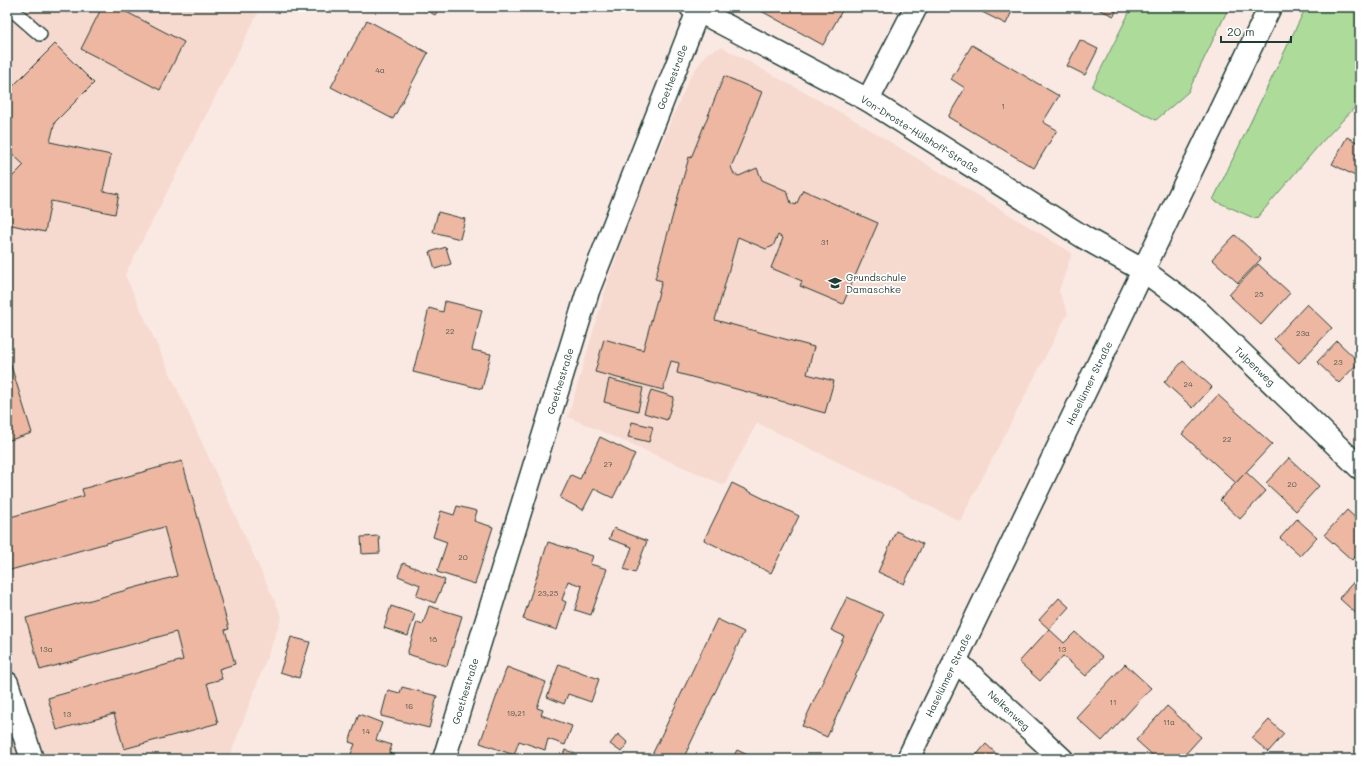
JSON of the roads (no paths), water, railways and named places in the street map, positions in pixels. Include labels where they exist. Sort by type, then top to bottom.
[{"type":"street","points":[[868,100],[916,7]]},
{"type":"street","name":"Haselünner Straße","points":[[908,759],[1270,7]]},
{"type":"street","name":"Von-Droste-Hülshoff-Straße","points":[[694,9],[868,100],[1085,238],[1144,271]]},
{"type":"street","name":"Goethestraße","points":[[444,759],[588,291],[694,9]]},
{"type":"street","name":"Tulpenweg","points":[[1144,271],[1197,310],[1360,468]]},
{"type":"street","name":"Nelkenweg","points":[[956,660],[1062,759]]},
{"type":"street","points":[[7,683],[13,723],[32,759]]},
{"type":"lane","points":[[8,7],[40,34]]},
{"type":"place","name":"Grundschule Damaschke","points":[[835,283]]}]
